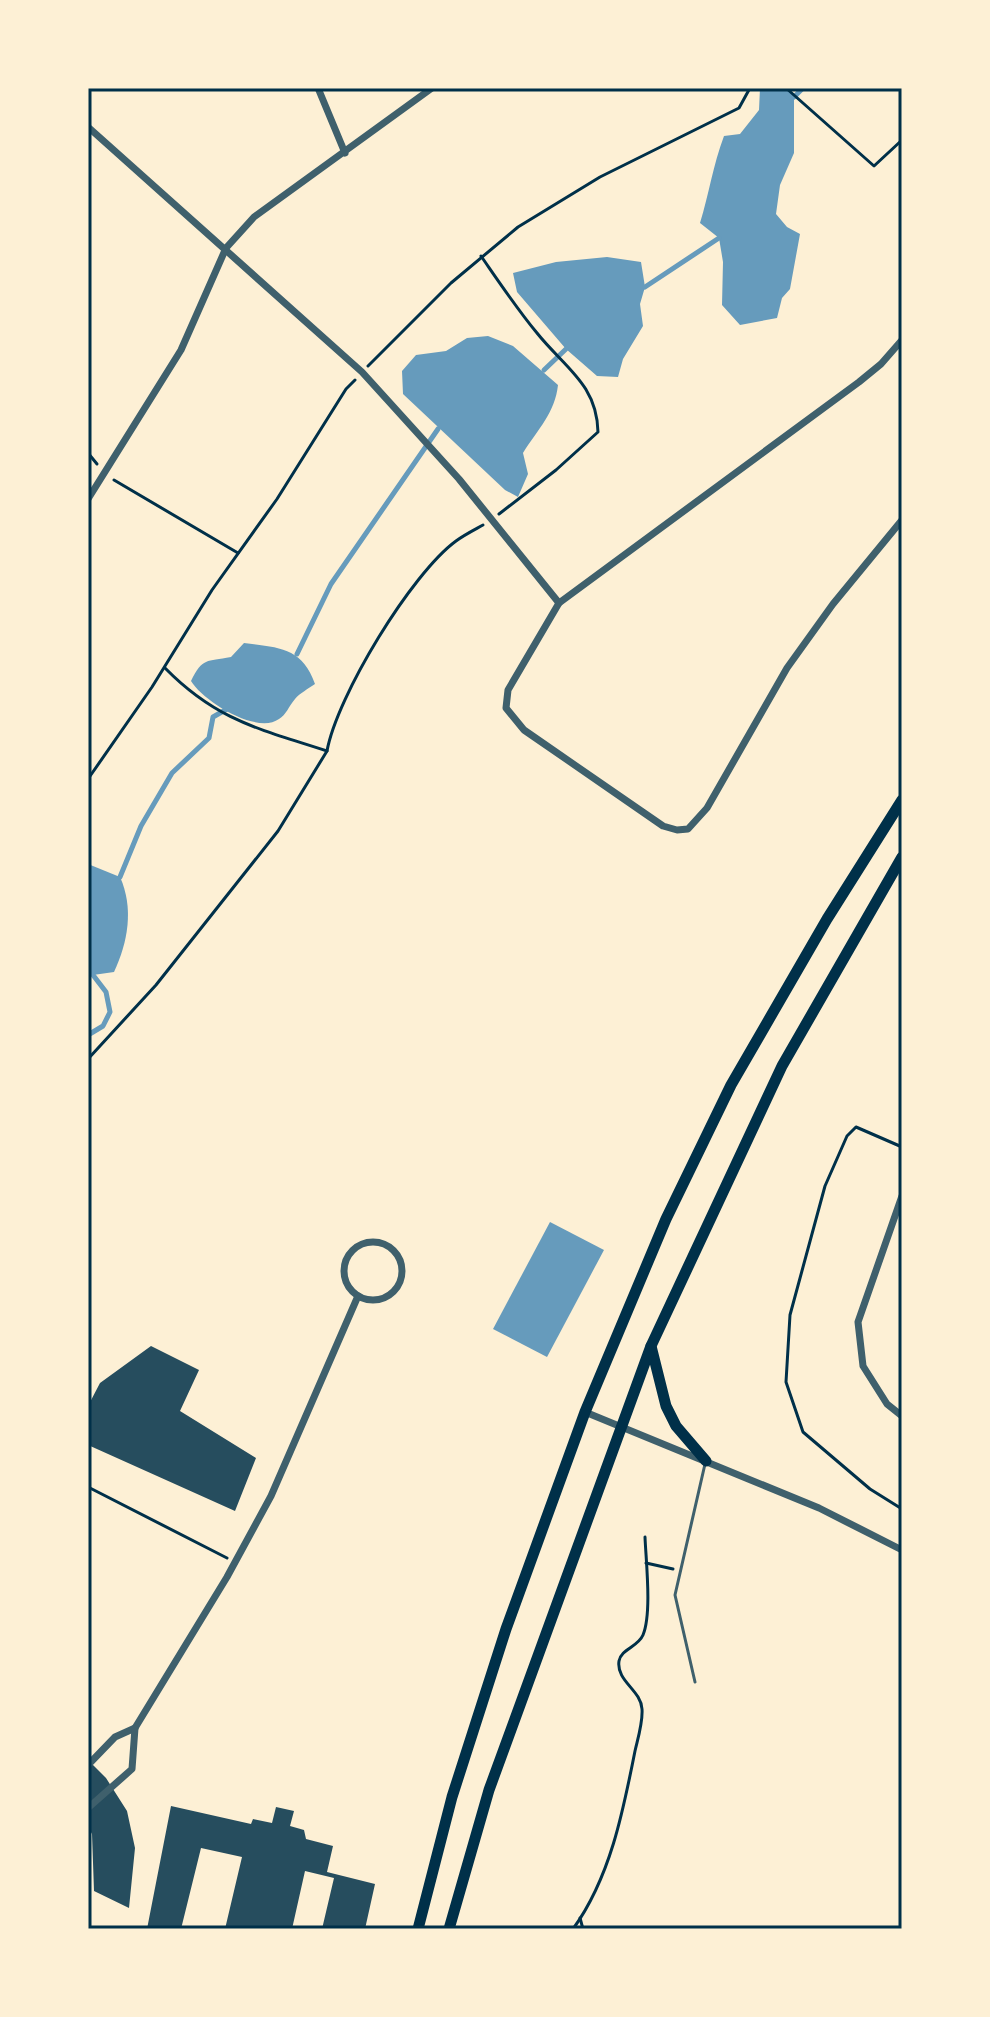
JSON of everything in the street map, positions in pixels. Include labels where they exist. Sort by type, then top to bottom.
[{"type":"main road","points":[[418,1929],[452,1797],[506,1629],[585,1412],[666,1219],[731,1085],[827,919],[902,800]]},
{"type":"main road","points":[[449,1929],[489,1790],[651,1346],[782,1066],[902,857]]},
{"type":"main road","points":[[651,1346],[666,1406],[676,1426],[706,1461]]},
{"type":"street","points":[[318,88],[345,153]]},
{"type":"street","points":[[88,499],[90,489],[134,430],[181,350],[226,248],[254,217],[432,88]]},
{"type":"street","points":[[88,127],[362,372],[459,479],[559,603]]},
{"type":"street","points":[[902,340],[881,364],[859,382],[559,603],[508,690],[506,708],[524,730],[663,826],[688,829],[707,808],[787,668],[833,604],[902,520]]},
{"type":"street","points":[[902,1196],[858,1322],[863,1366],[887,1404],[902,1416]]},
{"type":"street","points":[[369,1241],[387,1245],[400,1259],[402,1279],[397,1288],[381,1299],[358,1296],[344,1276],[347,1258],[352,1250],[369,1241]]},
{"type":"street","points":[[88,1808],[132,1769],[135,1728],[271,1496],[358,1296]]},
{"type":"street","points":[[585,1412],[819,1508],[902,1550]]},
{"type":"street","points":[[88,1765],[115,1737],[135,1728]]},
{"type":"lane","points":[[695,1682],[675,1595],[706,1461]]},
{"type":"path","points":[[786,88],[874,166],[902,140]]},
{"type":"path","points":[[88,1059],[156,985],[278,831],[327,751],[331,729],[373,645],[426,572],[455,541],[491,520],[556,470],[598,432],[598,410],[580,379],[538,335],[481,256]]},
{"type":"path","points":[[88,453],[104,473],[238,553]]},
{"type":"path","points":[[164,668],[211,708],[231,719],[327,751]]},
{"type":"path","points":[[902,1147],[856,1127],[847,1136],[825,1186],[790,1315],[786,1382],[803,1432],[870,1489],[902,1509]]},
{"type":"path","points":[[88,1487],[235,1562]]},
{"type":"path","points":[[573,1929],[596,1891],[612,1846],[626,1799],[643,1712],[639,1696],[622,1677],[619,1663],[624,1652],[635,1646],[642,1637],[645,1627],[645,1537]]},
{"type":"path","points":[[646,1563],[681,1570]]},
{"type":"path","points":[[580,1918],[583,1929]]},
{"type":"water","points":[[760,88],[789,88],[794,97],[794,153],[780,185],[776,214],[787,227],[800,234],[790,289],[782,298],[777,318],[740,325],[722,305],[723,262],[719,238],[700,223],[724,136],[740,134],[759,110]]},
{"type":"water","points":[[607,257],[641,262],[645,287],[640,304],[643,326],[623,359],[618,377],[597,376],[566,349],[517,292],[513,273],[556,262]]},
{"type":"water","points":[[488,336],[513,346],[558,385],[550,412],[523,453],[528,474],[518,497],[505,490],[403,394],[402,371],[416,355],[446,351],[467,338]]},
{"type":"water","points":[[244,643],[278,648],[296,656],[310,672],[315,684],[297,697],[281,717],[269,723],[258,723],[231,714],[207,698],[191,681],[202,664],[231,657]]},
{"type":"water","points":[[88,864],[120,877],[128,913],[126,937],[114,972],[93,975],[88,974]]},
{"type":"water","points":[[550,1222],[604,1250],[547,1357],[493,1329]]},
{"type":"building","points":[[151,1346],[199,1370],[180,1411],[256,1458],[235,1511],[88,1445],[88,1406],[100,1383]]},
{"type":"building","points":[[88,1760],[106,1778],[127,1811],[135,1848],[129,1908],[94,1891],[92,1834],[88,1827]]},
{"type":"building","points":[[171,1806],[251,1824],[253,1819],[272,1823],[276,1807],[294,1811],[290,1826],[304,1830],[306,1839],[333,1846],[327,1872],[375,1884],[365,1929],[322,1929],[334,1878],[305,1871],[292,1929],[225,1929],[242,1857],[201,1848],[181,1929],[147,1929]]},
{"type":"waterway","points":[[794,97],[803,88]]},
{"type":"waterway","points":[[645,287],[719,238]]},
{"type":"waterway","points":[[544,370],[566,349]]},
{"type":"waterway","points":[[297,654],[331,584],[438,429]]},
{"type":"waterway","points":[[120,877],[141,826],[172,773],[209,738],[213,717],[227,709]]},
{"type":"waterway","points":[[88,1035],[103,1026],[110,1012],[106,992],[93,975]]}]
